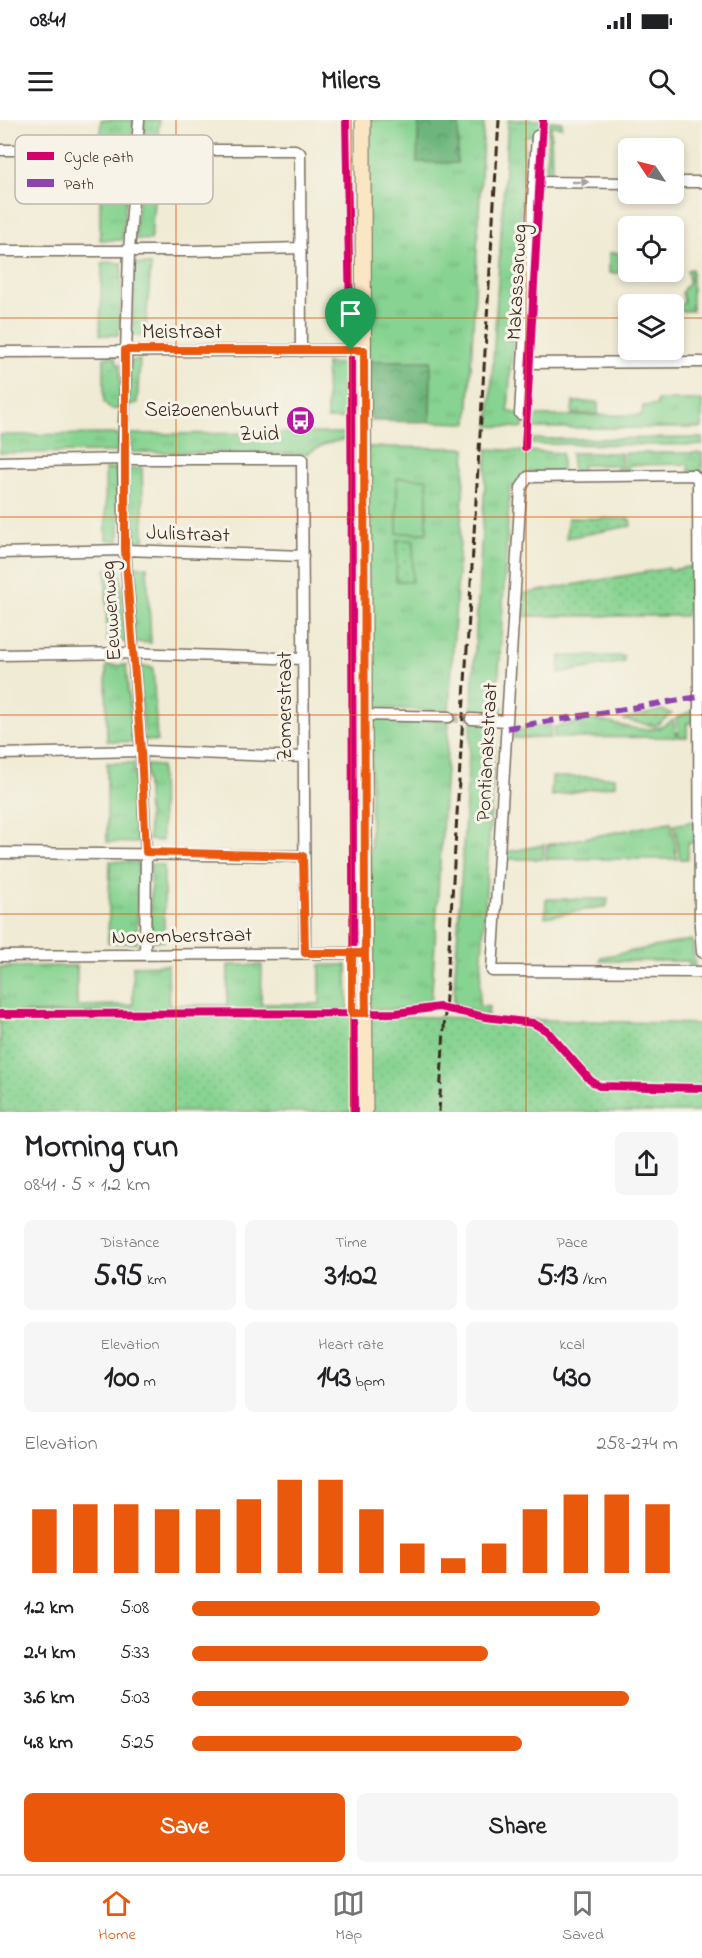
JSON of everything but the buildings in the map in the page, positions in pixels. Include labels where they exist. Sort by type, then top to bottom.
[{"type":"street","name":"Eeuwenweg","points":[[138,135],[139,120]]},
{"type":"street","points":[[361,124],[364,350],[365,1112]]},
{"type":"street","name":"Makassarweg","points":[[520,414],[537,136]]},
{"type":"street","points":[[213,150],[291,149],[300,153],[301,351]]},
{"type":"street","points":[[534,186],[540,182],[618,183]]},
{"type":"street","points":[[684,182],[702,183]]},
{"type":"street","name":"Eeuwenweg","points":[[133,204],[125,350],[123,459],[125,550],[141,751],[146,852],[145,955]]},
{"type":"street","points":[[0,251],[300,248]]},
{"type":"street","name":"Meistraat","points":[[0,352],[364,350]]},
{"type":"street","name":"Makassarweg","points":[[523,363],[702,362]]},
{"type":"street","points":[[0,462],[123,459]]},
{"type":"street","name":"Zomerstraat","points":[[123,459],[302,459],[305,953]]},
{"type":"street","name":"Pontianakstraat","points":[[701,596],[698,480],[694,475],[528,477],[521,488],[492,971],[702,972]]},
{"type":"street","name":"Julistraat","points":[[0,553],[125,550],[303,556]]},
{"type":"street","points":[[701,596],[699,758],[702,952]]},
{"type":"street","points":[[0,655],[132,653],[303,659]]},
{"type":"street","points":[[364,715],[448,717]]},
{"type":"street","points":[[471,718],[507,721]]},
{"type":"street","points":[[0,754],[141,751],[304,758]]},
{"type":"street","points":[[0,853],[146,852],[303,856]]},
{"type":"street","name":"Novemberstraat","points":[[0,956],[365,953]]},
{"type":"green space","points":[[101,120],[133,120],[132,135],[101,135]]},
{"type":"green space","points":[[144,120],[159,120],[158,135],[143,135]]},
{"type":"green space","points":[[368,120],[419,120],[417,162],[457,163],[459,120],[484,120],[468,423],[430,422],[431,361],[367,361]]},
{"type":"green space","points":[[419,120],[459,120],[457,163],[417,162]]},
{"type":"green space","points":[[508,120],[541,120],[540,134],[525,137],[508,411],[523,415],[523,428],[489,426]]},
{"type":"green space","points":[[549,121],[562,122],[562,127],[551,126],[552,175],[560,175],[560,180],[545,180]]},
{"type":"green space","points":[[100,204],[126,204],[122,240],[100,240]]},
{"type":"green space","points":[[138,204],[154,204],[151,240],[134,239]]},
{"type":"green space","points":[[609,253],[618,253],[618,273],[609,273]]},
{"type":"green space","points":[[102,262],[122,263],[119,335],[100,335]]},
{"type":"green space","points":[[135,263],[151,265],[145,336],[132,336]]},
{"type":"green space","points":[[692,269],[692,311],[684,311],[682,292],[689,281],[687,270]]},
{"type":"green space","points":[[104,357],[115,357],[117,364],[120,364],[120,409],[111,409],[104,402]]},
{"type":"green space","points":[[140,360],[137,404],[128,406],[130,361]]},
{"type":"green space","points":[[367,361],[431,361],[430,422],[371,421],[371,413],[367,413]]},
{"type":"green space","points":[[326,363],[345,364],[345,419],[327,419]]},
{"type":"green space","points":[[657,400],[702,400],[702,428],[531,428],[532,416],[642,415],[643,406],[657,405]]},
{"type":"green space","points":[[573,402],[598,402],[598,414],[572,414]]},
{"type":"green space","points":[[346,433],[346,439],[325,444],[306,454],[131,452],[130,434]]},
{"type":"green space","points":[[118,434],[119,452],[0,453],[0,435]]},
{"type":"green space","points":[[702,438],[702,445],[530,444],[530,439]]},
{"type":"green space","points":[[367,447],[466,448],[449,711],[380,708],[369,699]]},
{"type":"green space","points":[[487,449],[562,453],[562,472],[532,472],[518,487],[510,486],[497,706],[503,707],[502,712],[497,714],[471,713]]},
{"type":"green space","points":[[571,453],[621,453],[621,472],[617,472],[616,465],[582,465],[582,472],[573,472]]},
{"type":"green space","points":[[624,453],[702,453],[702,472],[689,472],[688,464],[629,465],[628,472],[624,472]]},
{"type":"green space","points":[[142,468],[144,541],[129,541],[128,469]]},
{"type":"green space","points":[[105,469],[119,469],[119,541],[106,540]]},
{"type":"green space","points":[[397,478],[427,479],[427,533],[397,533]]},
{"type":"green space","points":[[568,518],[630,519],[631,526],[566,538]]},
{"type":"green space","points":[[397,540],[414,540],[412,582],[396,581]]},
{"type":"green space","points":[[131,566],[147,567],[151,643],[135,642]]},
{"type":"green space","points":[[694,566],[694,609],[687,609],[686,616],[521,616],[522,594],[668,568],[671,570]]},
{"type":"green space","points":[[106,569],[120,569],[126,642],[107,641]]},
{"type":"green space","points":[[560,656],[624,656],[624,662],[559,673]]},
{"type":"green space","points":[[126,665],[133,742],[107,741],[106,666]]},
{"type":"green space","points":[[138,667],[153,667],[157,741],[145,740]]},
{"type":"green space","points":[[662,710],[672,714],[655,726],[623,720]]},
{"type":"green space","points":[[694,710],[695,723],[687,723],[687,737],[679,737],[676,718]]},
{"type":"green space","points":[[374,719],[449,721],[431,1005],[394,1010],[370,1009],[371,721]]},
{"type":"green space","points":[[592,720],[653,729],[673,720],[677,737],[554,738],[554,727]]},
{"type":"green space","points":[[471,722],[496,724],[479,1006],[489,1007],[488,1015],[453,1007]]},
{"type":"green space","points":[[551,724],[550,738],[514,738],[514,731]]},
{"type":"green space","points":[[107,763],[134,763],[137,843],[107,842]]},
{"type":"green space","points":[[146,765],[161,766],[162,841],[149,840]]},
{"type":"green space","points":[[552,777],[615,777],[615,785],[551,796]]},
{"type":"green space","points":[[695,821],[695,842],[688,843],[688,859],[680,859],[674,825]]},
{"type":"green space","points":[[671,822],[677,859],[546,859],[547,845]]},
{"type":"green space","points":[[544,845],[543,859],[506,859],[506,852]]},
{"type":"green space","points":[[110,861],[138,862],[137,943],[108,943]]},
{"type":"green space","points":[[151,864],[164,865],[164,941],[150,941]]},
{"type":"green space","points":[[546,899],[608,899],[607,906],[545,917]]},
{"type":"green space","points":[[692,940],[695,968],[689,969],[689,961],[600,961],[601,957]]},
{"type":"green space","points":[[168,965],[169,1005],[227,1005],[228,965],[262,965],[261,1004],[320,1004],[320,965],[347,965],[348,1010],[0,1013],[0,967],[77,966],[77,1006],[133,1005],[133,966]]},
{"type":"green space","points":[[0,1014],[352,1015],[702,1024],[702,1112],[0,1112]]},
{"type":"tunnel","points":[[449,717],[471,719]]},
{"type":"railway","points":[[439,1112],[499,120]]},
{"type":"marked path","points":[[507,728],[699,697]]},
{"type":"cycle path","points":[[346,120],[351,361],[354,1112]]},
{"type":"cycle path","points":[[525,447],[543,120]]},
{"type":"cycle path","points":[[0,1014],[396,1013],[439,1007],[485,1017],[533,1023],[547,1031],[590,1080],[599,1086],[702,1088]]},
{"type":"place","name":"Seizoenenbuurt Zuid","points":[[300,421]]},
{"type":"route","points":[[351,350],[125,350],[123,413],[125,550],[141,751],[146,852],[303,856],[305,953],[365,953],[366,1013],[352,1013],[352,953],[365,953],[364,350],[351,350]]}]
